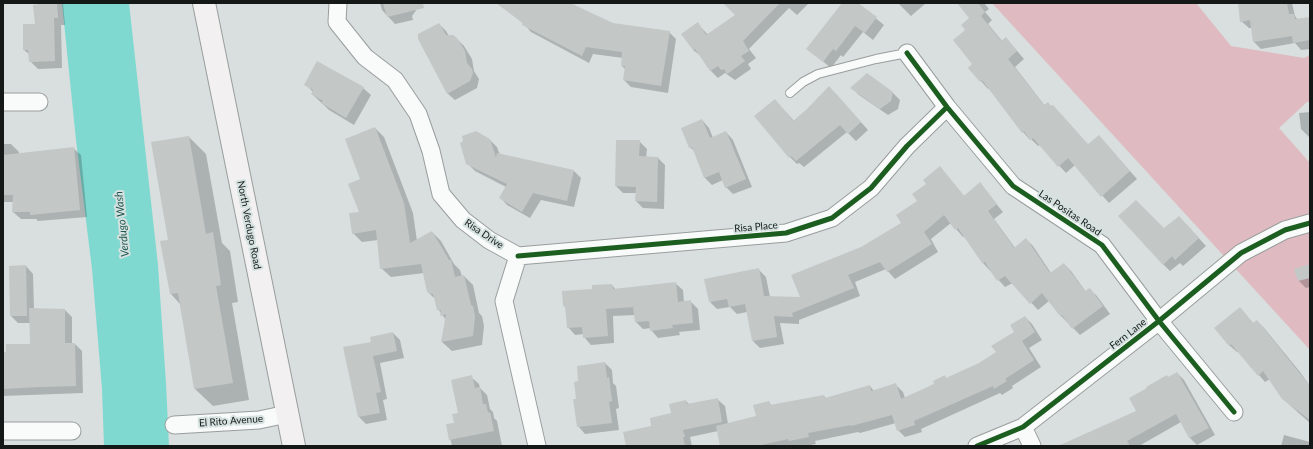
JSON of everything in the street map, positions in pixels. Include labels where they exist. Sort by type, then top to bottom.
[{"type":"main road","name":"North Verdugo Road","points":[[204,3],[294,446]]},
{"type":"street","name":"Risa Drive","points":[[338,3],[337,22],[365,56],[395,80],[418,114],[431,151],[441,194],[463,220],[489,240],[518,256]]},
{"type":"street","name":"Las Positas Road","points":[[907,53],[947,107],[1013,186],[1102,245],[1160,321],[1234,412]]},
{"type":"street","points":[[3,102],[39,102]]},
{"type":"street","name":"Risa Place","points":[[518,256],[786,233],[832,218],[871,188],[907,146],[947,107]]},
{"type":"street","name":"Fern Lane","points":[[977,446],[1023,427],[1160,321],[1240,253],[1285,230],[1310,222]]},
{"type":"street","points":[[518,256],[504,301],[537,446]]},
{"type":"street","name":"El Rito Avenue","points":[[174,425],[259,420],[287,414]]},
{"type":"street","points":[[1023,427],[1032,446]]},
{"type":"street","points":[[3,431],[72,431]]},
{"type":"lane","points":[[790,93],[803,82],[818,74],[876,59],[907,53]]},
{"type":"shaded area","points":[[992,3],[1196,3],[1231,46],[1304,58],[1310,55],[1310,102],[1307,102],[1279,128],[1310,163],[1310,350]]},
{"type":"water","name":"Verdugo Wash","points":[[62,3],[129,3],[158,265],[169,446],[104,446],[102,389],[92,269],[76,140]]},
{"type":"building","points":[[38,3],[57,3],[58,18],[54,18],[55,61],[29,62],[28,50],[23,50],[23,24],[35,24],[33,5],[39,4]]},
{"type":"building","points":[[383,3],[423,3],[424,8],[387,17]]},
{"type":"building","points":[[496,3],[570,3],[613,23],[670,31],[661,86],[623,80],[625,66],[621,66],[622,52],[586,47],[582,56],[522,25],[523,23]]},
{"type":"building","points":[[723,3],[780,3],[743,41],[749,51],[741,56],[745,61],[727,74],[724,69],[721,70],[718,66],[710,71],[695,49],[693,50],[681,34],[698,22],[706,35],[735,15]]},
{"type":"building","points":[[842,3],[858,3],[877,17],[865,33],[855,26],[836,51],[833,49],[823,62],[806,49]]},
{"type":"building","points":[[957,3],[978,3],[985,12],[981,16],[1001,41],[1006,37],[1017,51],[1008,59],[1044,105],[1048,102],[1051,106],[1053,105],[1088,144],[1099,135],[1130,171],[1101,197],[1068,158],[1058,167],[1033,138],[1030,140],[1024,131],[1022,133],[982,80],[980,82],[968,68],[972,64],[953,40],[965,30],[961,25],[969,18]]},
{"type":"building","points":[[1238,3],[1287,3],[1289,14],[1294,14],[1295,19],[1310,17],[1310,40],[1293,43],[1292,36],[1253,42],[1250,20],[1240,22]]},
{"type":"building","points":[[439,23],[446,35],[453,35],[457,38],[465,51],[467,63],[472,69],[473,73],[470,81],[447,94],[418,39],[418,34]]},
{"type":"building","points":[[317,61],[364,87],[346,118],[321,103],[323,101],[311,94],[313,90],[304,85]]},
{"type":"building","points":[[867,73],[893,92],[891,101],[880,109],[850,88]]},
{"type":"building","points":[[829,86],[861,122],[848,134],[840,125],[796,161],[791,156],[789,158],[754,116],[775,99],[793,121]]},
{"type":"building","points":[[702,119],[710,138],[726,131],[746,179],[725,188],[719,172],[704,178],[692,147],[689,148],[681,128]]},
{"type":"building","points":[[375,127],[404,203],[410,243],[432,231],[449,260],[451,260],[455,277],[464,275],[475,316],[473,336],[441,342],[446,314],[440,316],[441,310],[437,310],[433,294],[427,292],[421,264],[380,269],[376,230],[352,234],[349,213],[359,212],[348,184],[360,179],[345,139]]},
{"type":"building","points":[[476,131],[490,139],[496,158],[497,153],[574,170],[567,201],[533,193],[522,212],[499,198],[507,184],[466,164],[460,143],[463,141],[462,136]]},
{"type":"building","points":[[189,136],[206,234],[213,232],[221,285],[216,286],[233,383],[194,389],[178,293],[170,294],[160,241],[168,240],[151,142]]},
{"type":"building","points":[[616,140],[640,140],[639,156],[658,157],[657,202],[635,201],[636,187],[615,186]]},
{"type":"building","points":[[74,147],[80,210],[30,215],[30,212],[12,212],[13,195],[3,195],[3,155]]},
{"type":"building","points":[[940,166],[964,196],[980,182],[997,204],[988,211],[1014,248],[1026,238],[1050,273],[1064,263],[1085,291],[1090,288],[1103,306],[1072,329],[1062,315],[1060,316],[1042,293],[1030,304],[1005,276],[997,281],[985,262],[982,263],[958,228],[955,230],[944,215],[924,232],[932,244],[887,272],[880,262],[848,275],[854,288],[792,313],[793,317],[774,316],[777,337],[752,341],[745,304],[729,307],[727,299],[709,302],[704,279],[759,268],[764,296],[800,297],[791,275],[861,247],[901,223],[896,215],[917,201],[912,194],[926,184],[923,180]]},
{"type":"building","points":[[1136,200],[1164,228],[1179,216],[1199,238],[1175,260],[1172,256],[1163,265],[1118,216]]},
{"type":"building","points":[[1310,264],[1310,278],[1298,281],[1294,269]]},
{"type":"building","points":[[26,265],[27,316],[10,316],[9,266]]},
{"type":"building","points":[[676,282],[678,302],[691,300],[693,323],[672,325],[673,328],[650,331],[649,321],[635,322],[633,307],[606,309],[608,336],[583,338],[582,327],[567,328],[562,291],[592,289],[592,285],[612,284],[613,289]]},
{"type":"building","points":[[1240,307],[1253,323],[1257,320],[1310,386],[1310,420],[1282,399],[1263,371],[1258,376],[1231,344],[1229,346],[1214,328]]},
{"type":"building","points":[[29,308],[65,309],[65,343],[75,343],[76,386],[3,389],[3,352],[6,352],[6,344],[30,344]]},
{"type":"building","points":[[1025,316],[1035,332],[1022,341],[1034,360],[1005,379],[1007,381],[994,389],[993,386],[914,421],[915,425],[897,431],[892,415],[851,426],[808,433],[809,437],[789,441],[788,439],[757,446],[720,446],[716,426],[756,416],[753,405],[769,401],[770,405],[824,395],[825,398],[870,385],[871,391],[896,383],[901,399],[934,384],[933,381],[945,375],[946,378],[979,363],[996,352],[991,346],[1014,332],[1010,325]]},
{"type":"building","points":[[393,332],[397,351],[373,356],[381,392],[376,393],[380,413],[358,417],[343,347],[371,342],[370,337]]},
{"type":"building","points":[[605,362],[607,378],[609,377],[612,401],[609,402],[612,423],[577,427],[573,399],[576,399],[574,382],[578,381],[577,366]]},
{"type":"building","points":[[1177,372],[1209,428],[1189,438],[1176,414],[1127,441],[1130,446],[1058,446],[1136,411],[1129,398],[1167,375],[1168,377]]},
{"type":"building","points":[[472,375],[475,388],[480,387],[483,404],[486,404],[488,413],[490,412],[494,431],[449,440],[446,424],[454,423],[452,414],[458,413],[451,380]]},
{"type":"building","points":[[718,398],[722,422],[683,430],[685,446],[626,446],[623,432],[651,426],[650,418],[671,413],[669,404],[686,400],[687,404]]},
{"type":"cycle path","points":[[907,53],[947,107],[1013,186],[1102,245],[1159,321],[1234,412]]},
{"type":"cycle path","points":[[518,256],[786,233],[832,218],[871,188],[907,146],[947,107]]},
{"type":"cycle path","points":[[977,446],[1023,427],[1159,321],[1241,253],[1285,230],[1310,223]]}]
